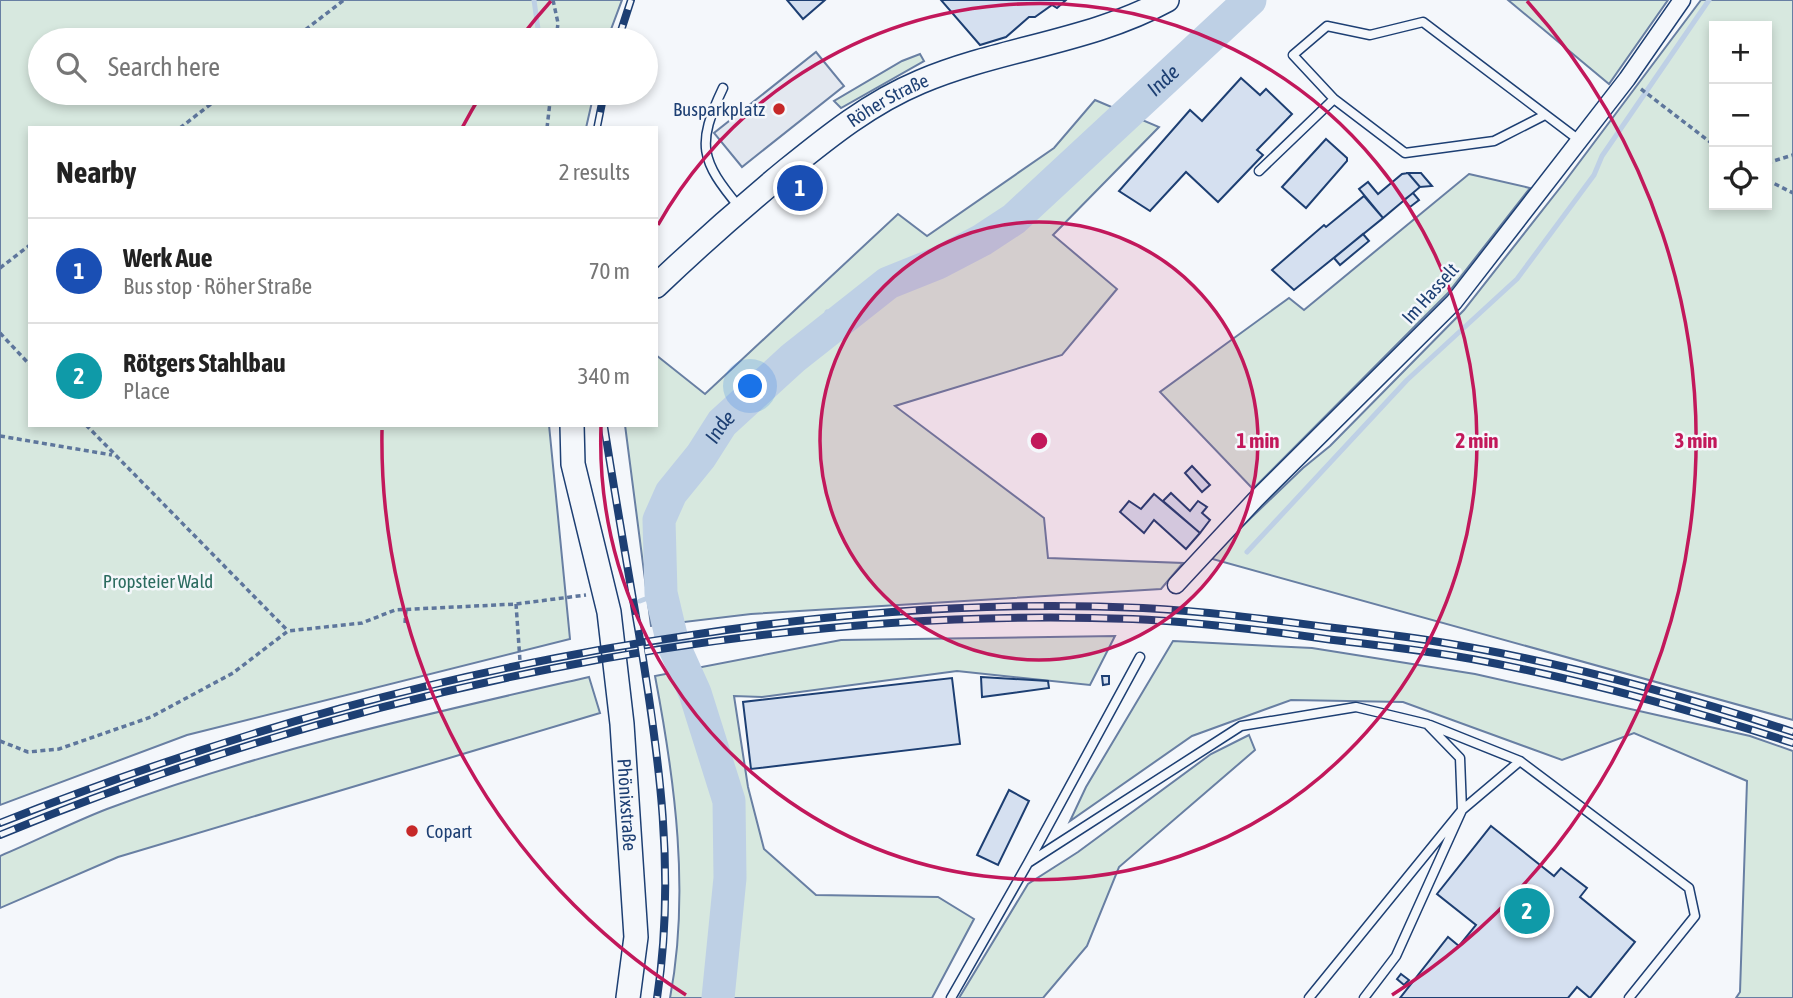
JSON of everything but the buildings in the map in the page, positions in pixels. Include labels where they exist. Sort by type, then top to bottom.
[{"type":"main road","name":"Röher Straße","points":[[658,284],[740,208],[831,134],[854,117],[893,95],[965,66],[1145,12],[1167,0]]},
{"type":"main road","points":[[572,427],[573,464],[607,601]]},
{"type":"main road","name":"Phönixstraße","points":[[607,601],[622,724],[635,897],[636,937],[628,998]]},
{"type":"street","name":"Im Hasselt","points":[[1176,585],[1256,499],[1454,302],[1627,79],[1682,0]]},
{"type":"lane","points":[[1545,115],[1494,141],[1405,153],[1334,99],[1293,55],[1327,26],[1370,35],[1423,22],[1578,140]]},
{"type":"lane","points":[[723,88],[705,133],[705,150],[712,171],[740,208]]},
{"type":"lane","points":[[1259,172],[1334,99]]},
{"type":"lane","points":[[951,998],[1140,657]]},
{"type":"lane","points":[[1028,863],[1241,726],[1356,707],[1427,724],[1520,761],[1689,888],[1695,916],[1629,998]]},
{"type":"lane","points":[[1364,998],[1396,956],[1462,810],[1460,758],[1427,724]]},
{"type":"lane","points":[[1309,998],[1462,810],[1520,761]]},
{"type":"path","points":[[308,28],[344,0]]},
{"type":"path","points":[[553,0],[557,28]]},
{"type":"path","points":[[1641,90],[1709,141]]},
{"type":"path","points":[[183,126],[210,105]]},
{"type":"path","points":[[547,126],[550,105]]},
{"type":"path","points":[[1772,161],[1793,155]]},
{"type":"path","points":[[1772,182],[1793,193]]},
{"type":"path","points":[[0,268],[28,247]]},
{"type":"path","points":[[0,333],[28,363]]},
{"type":"path","points":[[88,427],[288,631]]},
{"type":"path","points":[[0,436],[114,455]]},
{"type":"path","points":[[0,741],[28,752],[59,749],[151,717],[233,673],[288,631],[362,623],[395,610],[516,604],[589,594],[607,601]]},
{"type":"path","points":[[516,604],[520,661]]},
{"type":"path","points":[[405,623],[406,610]]},
{"type":"green space","name":"Propsteier Wald","points":[[0,0],[622,0],[612,28],[28,28],[28,105],[591,105],[586,126],[28,126],[28,427],[549,427],[570,639],[187,735],[0,805]]},
{"type":"green space","points":[[1508,0],[1668,0],[1609,84]]},
{"type":"green space","points":[[1701,0],[1793,0],[1793,720],[1209,558],[1303,468],[1330,446],[1464,310],[1563,184]]},
{"type":"green space","points":[[920,54],[924,61],[841,108],[834,101],[902,61]]},
{"type":"green space","points":[[1095,100],[1159,127],[1053,235],[1117,289],[1062,355],[895,406],[1044,518],[1048,558],[1183,563],[1161,589],[751,614],[651,626],[625,427],[658,427],[658,357],[705,394],[898,214],[927,236],[1054,148]]},
{"type":"green space","points":[[1469,174],[1530,188],[1448,293],[1253,489],[1160,392],[1289,298],[1304,310]]},
{"type":"green space","points":[[1115,636],[1090,685],[957,671],[762,697],[734,696],[748,787],[764,849],[816,895],[938,897],[974,919],[932,998],[670,998],[679,918],[678,837],[669,756],[655,676],[841,640]]},
{"type":"green space","points":[[1173,641],[1312,648],[1475,674],[1750,736],[1793,751],[1793,998],[1736,998],[1740,992],[1747,781],[1634,733],[1562,760],[1403,702],[1291,700],[1192,736],[1070,821],[1086,787]]},
{"type":"green space","points":[[589,677],[600,713],[118,857],[0,908],[0,856],[107,809],[286,751],[407,719]]},
{"type":"green space","points":[[1249,735],[1255,750],[1119,867],[1087,946],[1043,998],[959,998],[1028,884],[1078,852],[1211,754]]},
{"type":"shaded area","name":"Busparkplatz","points":[[816,52],[844,86],[742,167],[714,133]]},
{"type":"waterway","points":[[534,0],[538,28]]},
{"type":"waterway","name":"Inde","points":[[718,998],[730,878],[729,801],[695,693],[673,644],[661,593],[659,520],[671,493],[701,456],[722,423],[793,358],[888,283],[938,263],[982,240],[1014,219],[1250,0]]},
{"type":"waterway","points":[[1247,552],[1407,380],[1517,279],[1594,175],[1602,156],[1709,0]]},
{"type":"waterway","points":[[827,312],[838,323]]},
{"type":"waterway","points":[[640,601],[661,593]]},
{"type":"railway","points":[[622,28],[631,0]]},
{"type":"railway","points":[[597,126],[602,105]]},
{"type":"railway","points":[[604,427],[646,680],[663,816],[665,906],[657,998]]},
{"type":"railway","points":[[0,823],[255,733],[340,708],[514,666],[602,649],[748,627],[973,607],[1086,606],[1189,611],[1414,638],[1519,657],[1612,678],[1793,732]]},
{"type":"railway","points":[[0,835],[133,784],[271,739],[412,700],[556,668],[700,643],[846,627],[990,618],[1182,622],[1436,653],[1593,685],[1793,743]]},
{"type":"place","name":"Busparkplatz","points":[[779,109]]},
{"type":"place","name":"Werk Aue","points":[[800,188]]},
{"type":"place","name":"Copart","points":[[412,831]]},
{"type":"place","name":"Rötgers Stahlbau","points":[[1527,911]]}]
